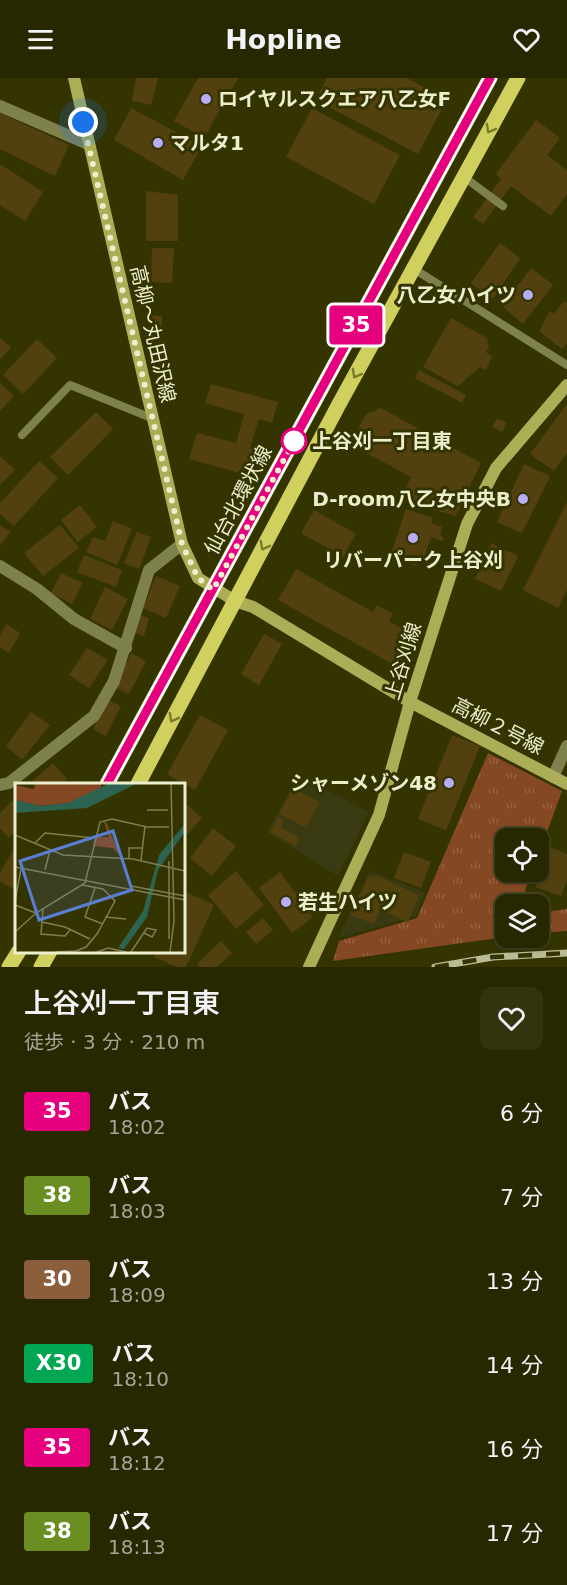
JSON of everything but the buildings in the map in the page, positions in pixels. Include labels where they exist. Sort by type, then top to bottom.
[{"type":"main road","name":"仙台北環状線","points":[[108,783],[490,78]]},
{"type":"main road","points":[[139,783],[518,78]]},
{"type":"main road","points":[[9,967],[18,952]]},
{"type":"main road","points":[[41,967],[49,952]]},
{"type":"street","name":"高柳～丸田沢線","points":[[74,78],[182,544],[198,578],[213,590]]},
{"type":"street","points":[[0,106],[88,144]]},
{"type":"street","name":"上谷刈線","points":[[309,967],[379,815],[410,702],[467,524],[496,468],[567,385]]},
{"type":"street","points":[[0,786],[9,783],[94,716],[114,681],[149,570],[182,544]]},
{"type":"street","points":[[0,566],[37,589],[74,619],[126,648]]},
{"type":"street","name":"高柳２号線","points":[[213,590],[253,607],[410,702],[567,784]]},
{"type":"street","points":[[554,777],[567,746]]},
{"type":"lane","points":[[464,177],[503,206]]},
{"type":"lane","points":[[414,269],[567,365]]},
{"type":"lane","points":[[22,435],[70,385],[154,419]]},
{"type":"shaded area","points":[[299,775],[369,812],[338,876],[267,832]]},
{"type":"shaded area","points":[[370,871],[425,892],[416,916],[338,938]]},
{"type":"green space","points":[[488,753],[562,791],[548,828],[495,828],[495,882],[528,882],[524,894],[495,894],[495,938],[333,961],[339,941],[417,918]]},
{"type":"green space","points":[[567,909],[567,931],[549,932],[549,912]]},
{"type":"railway","points":[[435,967],[493,957],[567,953]]},
{"type":"bus line","name":"35","points":[[108,783],[490,78]]},
{"type":"place","name":"ロイヤルスクエア八乙女F","points":[[206,99]]},
{"type":"place","name":"マルタ1","points":[[158,143]]},
{"type":"place","name":"八乙女ハイツ","points":[[528,295]]},
{"type":"place","name":"上谷刈一丁目東","points":[[294,441]]},
{"type":"place","name":"D-room八乙女中央B","points":[[523,499]]},
{"type":"place","name":"リバーパーク上谷刈","points":[[413,538]]},
{"type":"place","name":"シャーメゾン48","points":[[449,783]]},
{"type":"place","name":"若生ハイツ","points":[[286,902]]},
{"type":"route","points":[[83,122],[182,544],[198,578],[213,590],[294,441]]}]
